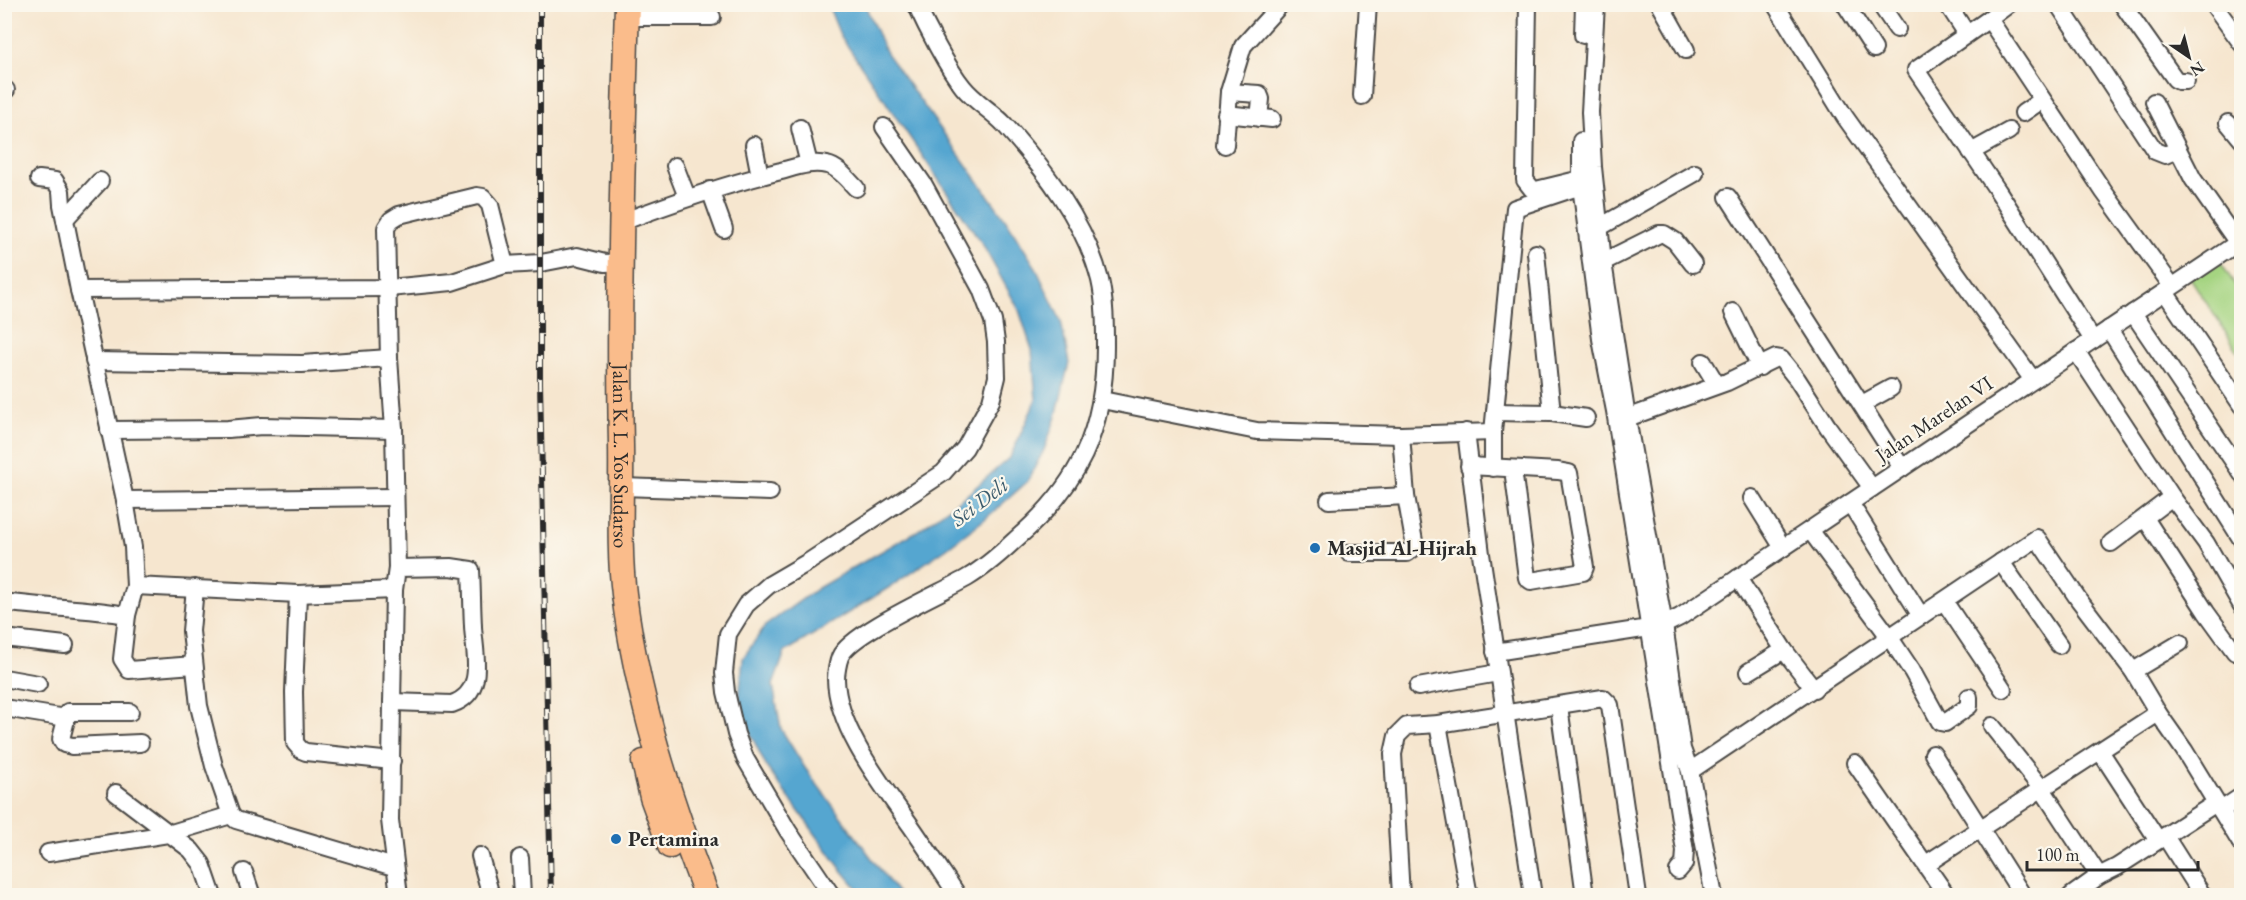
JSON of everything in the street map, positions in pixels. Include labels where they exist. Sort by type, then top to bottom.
[{"type":"highway","name":"Jalan K. L. Yos Sudarso","points":[[622,9],[622,222],[613,263],[624,594],[642,691],[665,782],[706,896]]},
{"type":"highway","name":"Jalan K. L. Yos Sudarso","points":[[622,9],[613,263],[607,567],[613,617],[631,711],[652,797],[689,896]]},
{"type":"street","points":[[916,4],[962,86],[1003,123],[1064,201],[1090,249],[1100,280],[1105,308],[1105,381],[1102,400],[1085,455],[1063,492],[1032,525],[968,578],[910,607],[856,640],[840,656],[836,678],[842,709],[866,761],[958,896]]},
{"type":"street","points":[[1226,145],[1229,92],[1243,46],[1281,4]]},
{"type":"street","points":[[1362,96],[1368,4]]},
{"type":"street","points":[[1528,4],[1525,180],[1532,189],[1536,190],[1581,179],[1584,4]]},
{"type":"street","points":[[1596,4],[1590,112],[1593,167],[1603,262],[1657,627],[1685,851],[1684,864],[1678,871]]},
{"type":"street","points":[[1660,4],[1686,50]]},
{"type":"street","points":[[1775,4],[1845,117],[2033,380]]},
{"type":"street","points":[[1845,4],[1874,49]]},
{"type":"street","points":[[1880,4],[1897,29]]},
{"type":"street","points":[[2009,4],[1917,70],[2093,340]]},
{"type":"street","points":[[2058,4],[2155,151],[2166,155],[2177,150]]},
{"type":"street","points":[[2122,4],[2175,78],[2179,81],[2187,81]]},
{"type":"street","points":[[2213,4],[2241,44]]},
{"type":"street","points":[[1950,8],[1967,34]]},
{"type":"street","points":[[622,9],[712,16]]},
{"type":"street","points":[[1989,19],[2168,289],[2241,406]]},
{"type":"street","points":[[1226,114],[1265,118],[1258,94],[1229,92]]},
{"type":"street","points":[[2023,112],[2042,100]]},
{"type":"street","points":[[2154,102],[2177,150],[2202,194],[2240,244]]},
{"type":"street","points":[[2228,123],[2241,140]]},
{"type":"street","points":[[832,896],[788,831],[745,758],[736,734],[726,692],[724,673],[728,634],[746,605],[769,585],[810,561],[943,473],[965,448],[991,401],[997,377],[993,321],[981,289],[924,185],[884,127]]},
{"type":"street","points":[[800,128],[809,164]]},
{"type":"street","points":[[1971,152],[2008,131]]},
{"type":"street","points":[[754,145],[760,176]]},
{"type":"street","points":[[622,222],[687,197],[809,164],[834,167],[856,188]]},
{"type":"street","points":[[675,166],[687,197]]},
{"type":"street","points":[[1600,227],[1695,173]]},
{"type":"street","points":[[39,179],[55,181],[61,191],[64,219],[125,500],[133,547],[135,586],[127,615],[122,659],[129,670],[194,665]]},
{"type":"street","points":[[64,219],[100,181]]},
{"type":"street","points":[[1493,468],[1493,432],[1515,208],[1581,186],[1601,339],[1657,627],[1682,749],[1690,771],[1714,896]]},
{"type":"street","points":[[710,190],[724,229]]},
{"type":"street","points":[[399,896],[390,820],[394,590],[398,568],[386,228],[391,220],[411,212],[477,196],[483,197],[490,205],[505,265]]},
{"type":"street","points":[[1728,197],[1902,468]]},
{"type":"street","points":[[1603,262],[1659,234],[1664,234],[1675,241],[1692,264]]},
{"type":"street","name":"Jalan Marelan VI","points":[[1657,627],[1680,617],[2168,289],[2240,244]]},
{"type":"street","points":[[1536,253],[1552,413]]},
{"type":"street","points":[[79,290],[389,288],[452,282],[505,265],[540,263],[577,256],[613,263]]},
{"type":"street","points":[[1733,312],[1760,367]]},
{"type":"street","points":[[2133,313],[2241,474]]},
{"type":"street","points":[[2109,329],[2241,540]]},
{"type":"street","points":[[2076,351],[2172,497],[2206,543],[2241,606]]},
{"type":"street","points":[[94,361],[302,363],[389,358]]},
{"type":"street","points":[[1627,418],[1717,385],[1776,358],[1782,359],[1872,488]]},
{"type":"street","points":[[1703,362],[1717,385]]},
{"type":"street","points":[[1862,404],[1891,388]]},
{"type":"street","points":[[1102,400],[1257,431],[1401,435],[1493,432]]},
{"type":"street","points":[[1495,412],[1552,413],[1586,418]]},
{"type":"street","points":[[109,430],[228,429],[262,426],[394,429]]},
{"type":"street","points":[[1466,432],[1498,673],[1506,712],[1533,896]]},
{"type":"street","points":[[1349,552],[1407,554],[1415,547],[1406,496],[1401,435]]},
{"type":"street","points":[[1469,466],[1493,468],[1513,469],[1569,473],[1585,567],[1583,572],[1531,581],[1527,578],[1513,469]]},
{"type":"street","points":[[622,487],[770,492]]},
{"type":"street","points":[[1329,500],[1406,496]]},
{"type":"street","points":[[125,500],[394,497]]},
{"type":"street","points":[[2111,543],[2172,497]]},
{"type":"street","points":[[1752,498],[1783,548]]},
{"type":"street","points":[[1850,503],[1921,616]]},
{"type":"street","points":[[2145,518],[2235,652]]},
{"type":"street","points":[[1810,530],[1890,638],[1912,671],[1940,722],[1945,723],[1969,706],[1969,697]]},
{"type":"street","points":[[1690,771],[2037,538],[2079,600],[2133,671],[2219,806],[2241,845]]},
{"type":"street","points":[[2001,562],[2059,645]]},
{"type":"street","points":[[392,702],[452,704],[458,702],[471,690],[477,669],[471,570],[451,567],[398,568]]},
{"type":"street","points":[[1738,578],[1784,650],[1814,689]]},
{"type":"street","points":[[135,586],[298,594],[394,590]]},
{"type":"street","points":[[195,588],[191,632],[198,706],[214,766],[231,815],[236,820],[394,867]]},
{"type":"street","points":[[298,594],[294,692],[295,743],[306,752],[392,761]]},
{"type":"street","points":[[1944,601],[2003,689]]},
{"type":"street","points":[[4,602],[40,607],[84,608],[127,615]]},
{"type":"street","points":[[1495,652],[1657,627]]},
{"type":"street","points":[[4,638],[65,645]]},
{"type":"street","points":[[2133,671],[2180,643]]},
{"type":"street","points":[[1748,672],[1784,650]]},
{"type":"street","points":[[1418,687],[1498,673]]},
{"type":"street","points":[[4,678],[38,684]]},
{"type":"street","points":[[1401,896],[1393,754],[1397,736],[1403,728],[1603,698],[1610,705],[1638,896]]},
{"type":"street","points":[[1559,706],[1585,896]]},
{"type":"street","points":[[4,708],[66,718]]},
{"type":"street","points":[[130,712],[68,712],[61,739],[67,745],[140,743]]},
{"type":"street","points":[[1926,864],[2158,713]]},
{"type":"street","points":[[1438,724],[1469,896]]},
{"type":"street","points":[[1992,726],[2042,789],[2099,876]]},
{"type":"street","points":[[2100,751],[2203,896]]},
{"type":"street","points":[[1933,754],[2023,896]]},
{"type":"street","points":[[1855,763],[1947,896]]},
{"type":"street","points":[[116,793],[184,844],[196,856],[202,864],[213,896]]},
{"type":"street","points":[[2072,896],[2099,876],[2162,838],[2241,796]]},
{"type":"street","points":[[48,854],[168,834],[231,815]]},
{"type":"street","points":[[480,856],[491,896]]},
{"type":"street","points":[[520,858],[522,896]]},
{"type":"street","points":[[244,872],[252,896]]},
{"type":"green space","points":[[2217,257],[2241,294],[2241,356],[2189,276]]},
{"type":"water","name":"Sei Deli","points":[[828,5],[865,5],[886,53],[1006,220],[1035,266],[1061,321],[1069,363],[1056,417],[1044,450],[1027,482],[985,519],[947,548],[893,585],[785,652],[773,685],[781,729],[805,768],[899,895],[863,895],[841,869],[767,768],[738,708],[743,658],[765,626],[818,588],[917,531],[969,493],[1010,457],[1036,400],[1032,350],[1019,310],[981,242],[840,35]]},
{"type":"railway","points":[[540,4],[540,383],[551,896]]},
{"type":"place","name":"Masjid Al-Hijrah","points":[[1315,548]]},
{"type":"place","name":"Pertamina","points":[[616,839]]}]
